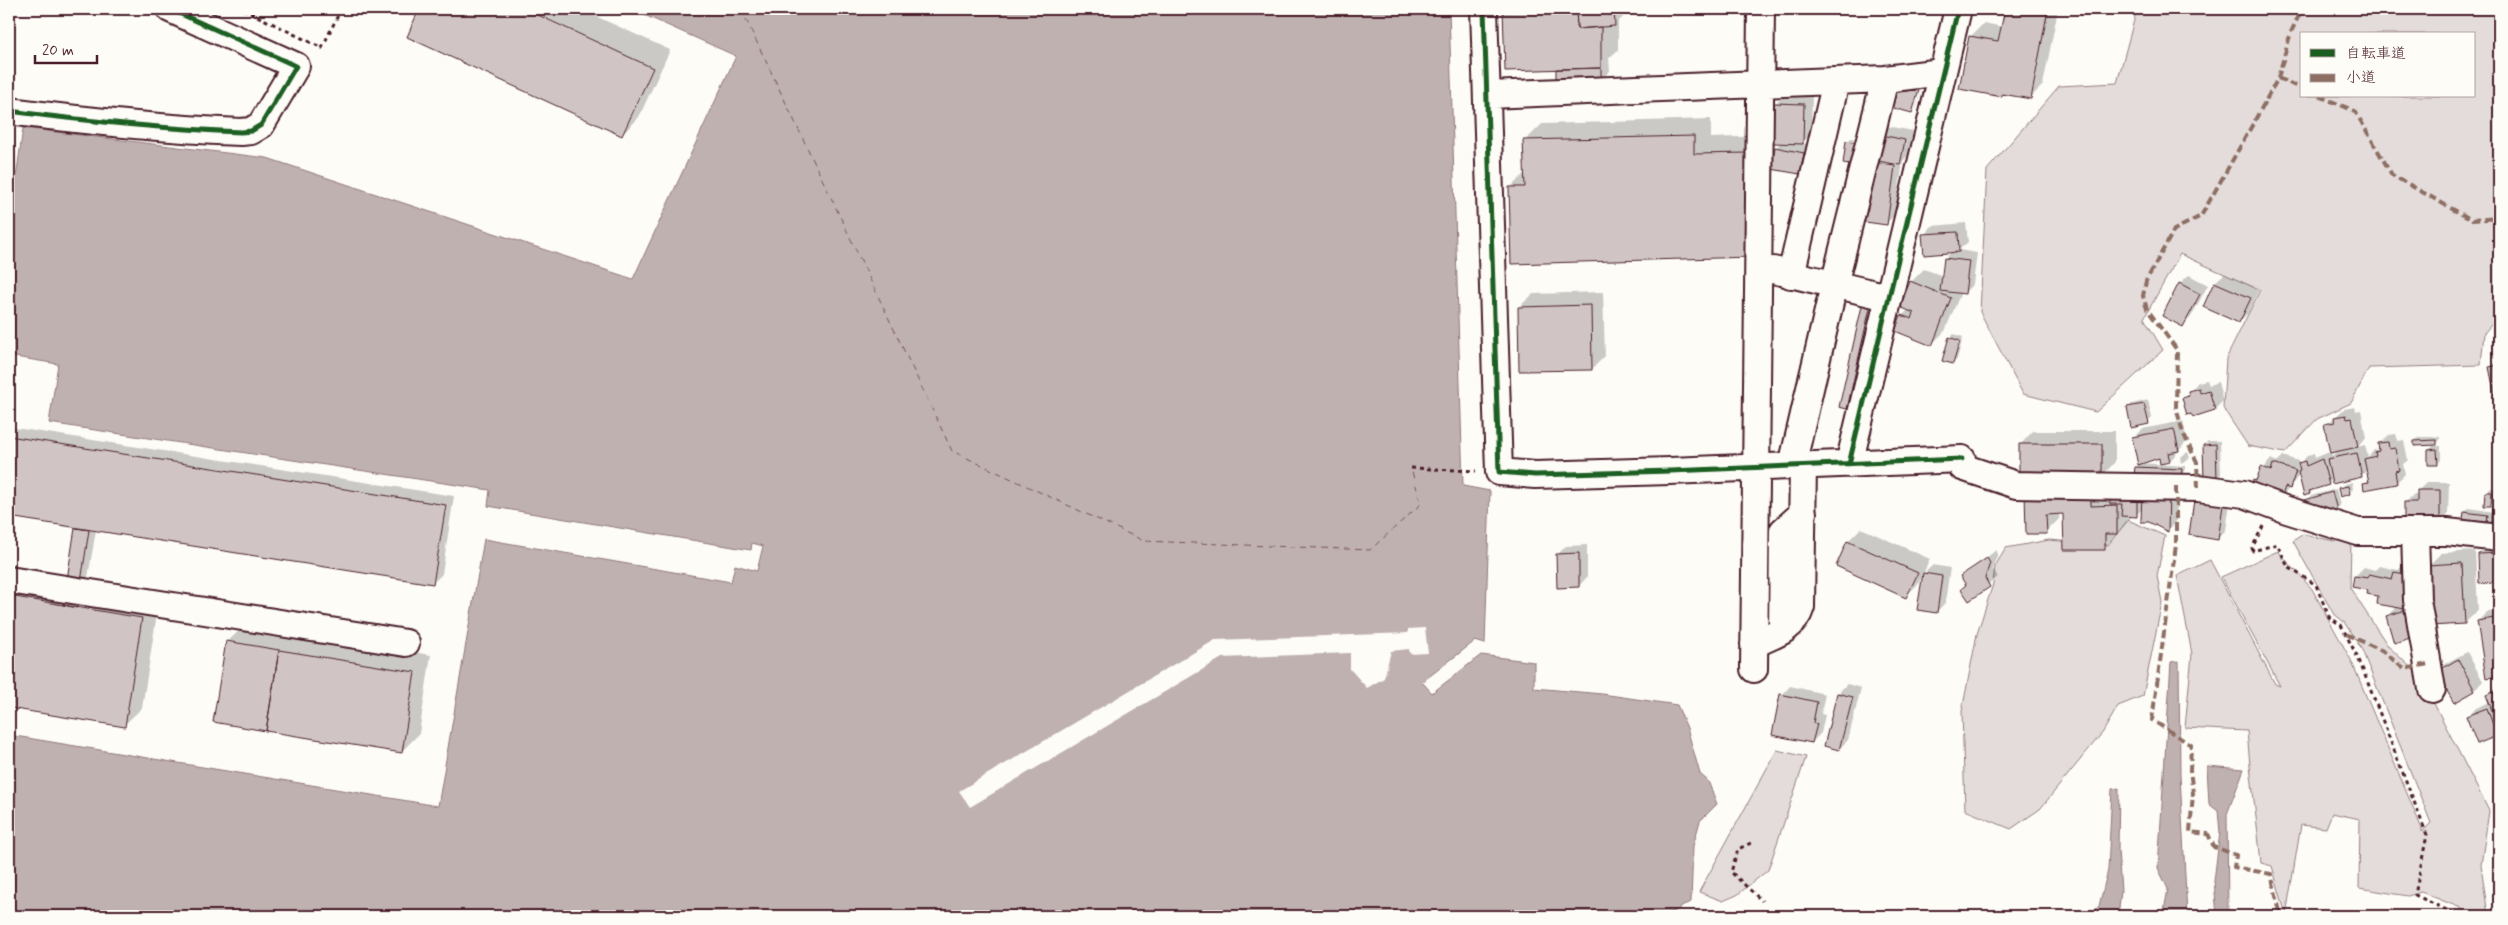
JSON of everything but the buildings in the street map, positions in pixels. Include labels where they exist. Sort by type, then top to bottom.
[{"type":"street","points":[[9,111],[107,124],[178,129],[241,132],[252,131],[261,125],[296,66],[170,9]]},
{"type":"street","points":[[1484,9],[1499,472],[1535,475],[1962,459],[1962,467],[2016,485],[2198,488],[2244,494],[2287,510],[2358,532],[2446,532],[2499,538]]},
{"type":"street","points":[[1761,9],[1754,656],[1782,631],[1793,625],[1798,618],[1801,607],[1804,513],[1798,465],[1834,285],[1885,79]]},
{"type":"street","points":[[1849,464],[1958,9]]},
{"type":"street","points":[[1488,94],[1885,79],[1942,72]]},
{"type":"street","points":[[1791,274],[1836,81]]},
{"type":"street","points":[[1758,266],[1888,297]]},
{"type":"street","points":[[2416,532],[2417,600],[2432,689]]},
{"type":"street","points":[[9,580],[406,643]]},
{"type":"path","points":[[243,9],[322,48],[341,9]]},
{"type":"path","points":[[1411,468],[1499,472]]},
{"type":"path","points":[[2287,510],[2262,527],[2252,551],[2276,544],[2288,567],[2316,585],[2329,617],[2341,625],[2359,660],[2427,835],[2415,895],[2459,916]]},
{"type":"path","points":[[1751,843],[1738,849],[1731,872],[1762,901]]},
{"type":"shaded area","points":[[631,9],[1449,9],[1463,486],[1490,491],[1485,644],[1475,641],[1422,682],[1432,693],[1481,655],[1534,662],[1534,688],[1602,694],[1677,705],[1687,728],[1700,774],[1708,781],[1717,804],[1700,821],[1693,846],[1691,902],[1665,916],[9,916],[9,735],[438,806],[484,539],[731,582],[735,565],[757,571],[763,546],[752,543],[751,550],[488,506],[490,490],[49,423],[58,364],[9,356],[9,228],[23,128],[267,158],[633,279],[736,56]]},
{"type":"shaded area","points":[[2137,9],[2499,9],[2499,316],[2484,333],[2481,365],[2369,368],[2351,403],[2317,419],[2285,453],[2248,446],[2223,408],[2226,359],[2260,290],[2180,254],[2144,318],[2163,350],[2096,412],[2023,394],[1980,312],[1987,170],[2059,86],[2117,83]]},
{"type":"shaded area","points":[[2128,520],[2165,536],[2157,576],[2162,602],[2143,696],[2118,706],[2103,732],[2040,809],[2011,829],[1965,810],[1962,711],[1977,634],[1993,584],[1995,566],[2006,548],[2049,540],[2108,545]]},
{"type":"shaded area","points":[[2303,534],[2334,541],[2351,540],[2350,588],[2388,646],[2420,676],[2489,811],[2481,865],[2488,916],[2464,916],[2461,908],[2421,892],[2408,896],[2359,888],[2360,819],[2332,813],[2326,828],[2301,825],[2286,915],[2272,866],[2261,863],[2247,731],[2185,728],[2192,654],[2177,576],[2210,560],[2275,684],[2280,686],[2221,577],[2278,551],[2312,589],[2351,660],[2422,832],[2431,823],[2362,650],[2344,622],[2333,613],[2293,541]]},
{"type":"shaded area","points":[[2179,661],[2180,775],[2187,916],[2163,916],[2168,889],[2158,868],[2171,662]]},
{"type":"shaded area","points":[[1777,750],[1806,757],[1768,870],[1737,895],[1723,901],[1699,892]]},
{"type":"shaded area","points":[[2207,766],[2244,769],[2227,814],[2228,916],[2217,916],[2214,881],[2220,832],[2218,811],[2209,804]]},
{"type":"shaded area","points":[[2119,788],[2118,850],[2121,891],[2118,916],[2089,916],[2099,906],[2108,870],[2112,789]]},
{"type":"pier","points":[[1425,628],[1428,653],[1410,654],[1409,649],[1391,651],[1384,678],[1367,688],[1350,669],[1350,653],[1222,658],[970,807],[959,791],[1215,640],[1408,633],[1408,629]]},
{"type":"ferry route","points":[[741,9],[952,451],[1144,541],[1370,550],[1421,504],[1411,468]]},
{"type":"marked path","points":[[2198,488],[2197,462],[2183,433],[2176,407],[2177,350],[2147,309],[2143,296],[2146,281],[2174,230],[2201,216],[2278,78],[2291,32],[2302,9]]},
{"type":"marked path","points":[[2278,78],[2300,88]]},
{"type":"marked path","points":[[2324,98],[2355,111],[2392,175],[2472,220],[2499,218]]},
{"type":"marked path","points":[[2176,487],[2176,545],[2152,720],[2191,745],[2190,770],[2193,793],[2190,832],[2208,834],[2214,847],[2236,855],[2234,867],[2271,874],[2281,916]]},
{"type":"marked path","points":[[2346,634],[2383,651],[2404,669],[2428,664]]},
{"type":"cycle path","points":[[9,111],[125,124],[212,131],[251,131],[261,125],[296,66],[170,9]]},
{"type":"cycle path","points":[[1484,9],[1499,472],[1535,475],[1962,459]]},
{"type":"cycle path","points":[[1849,464],[1958,9]]}]
